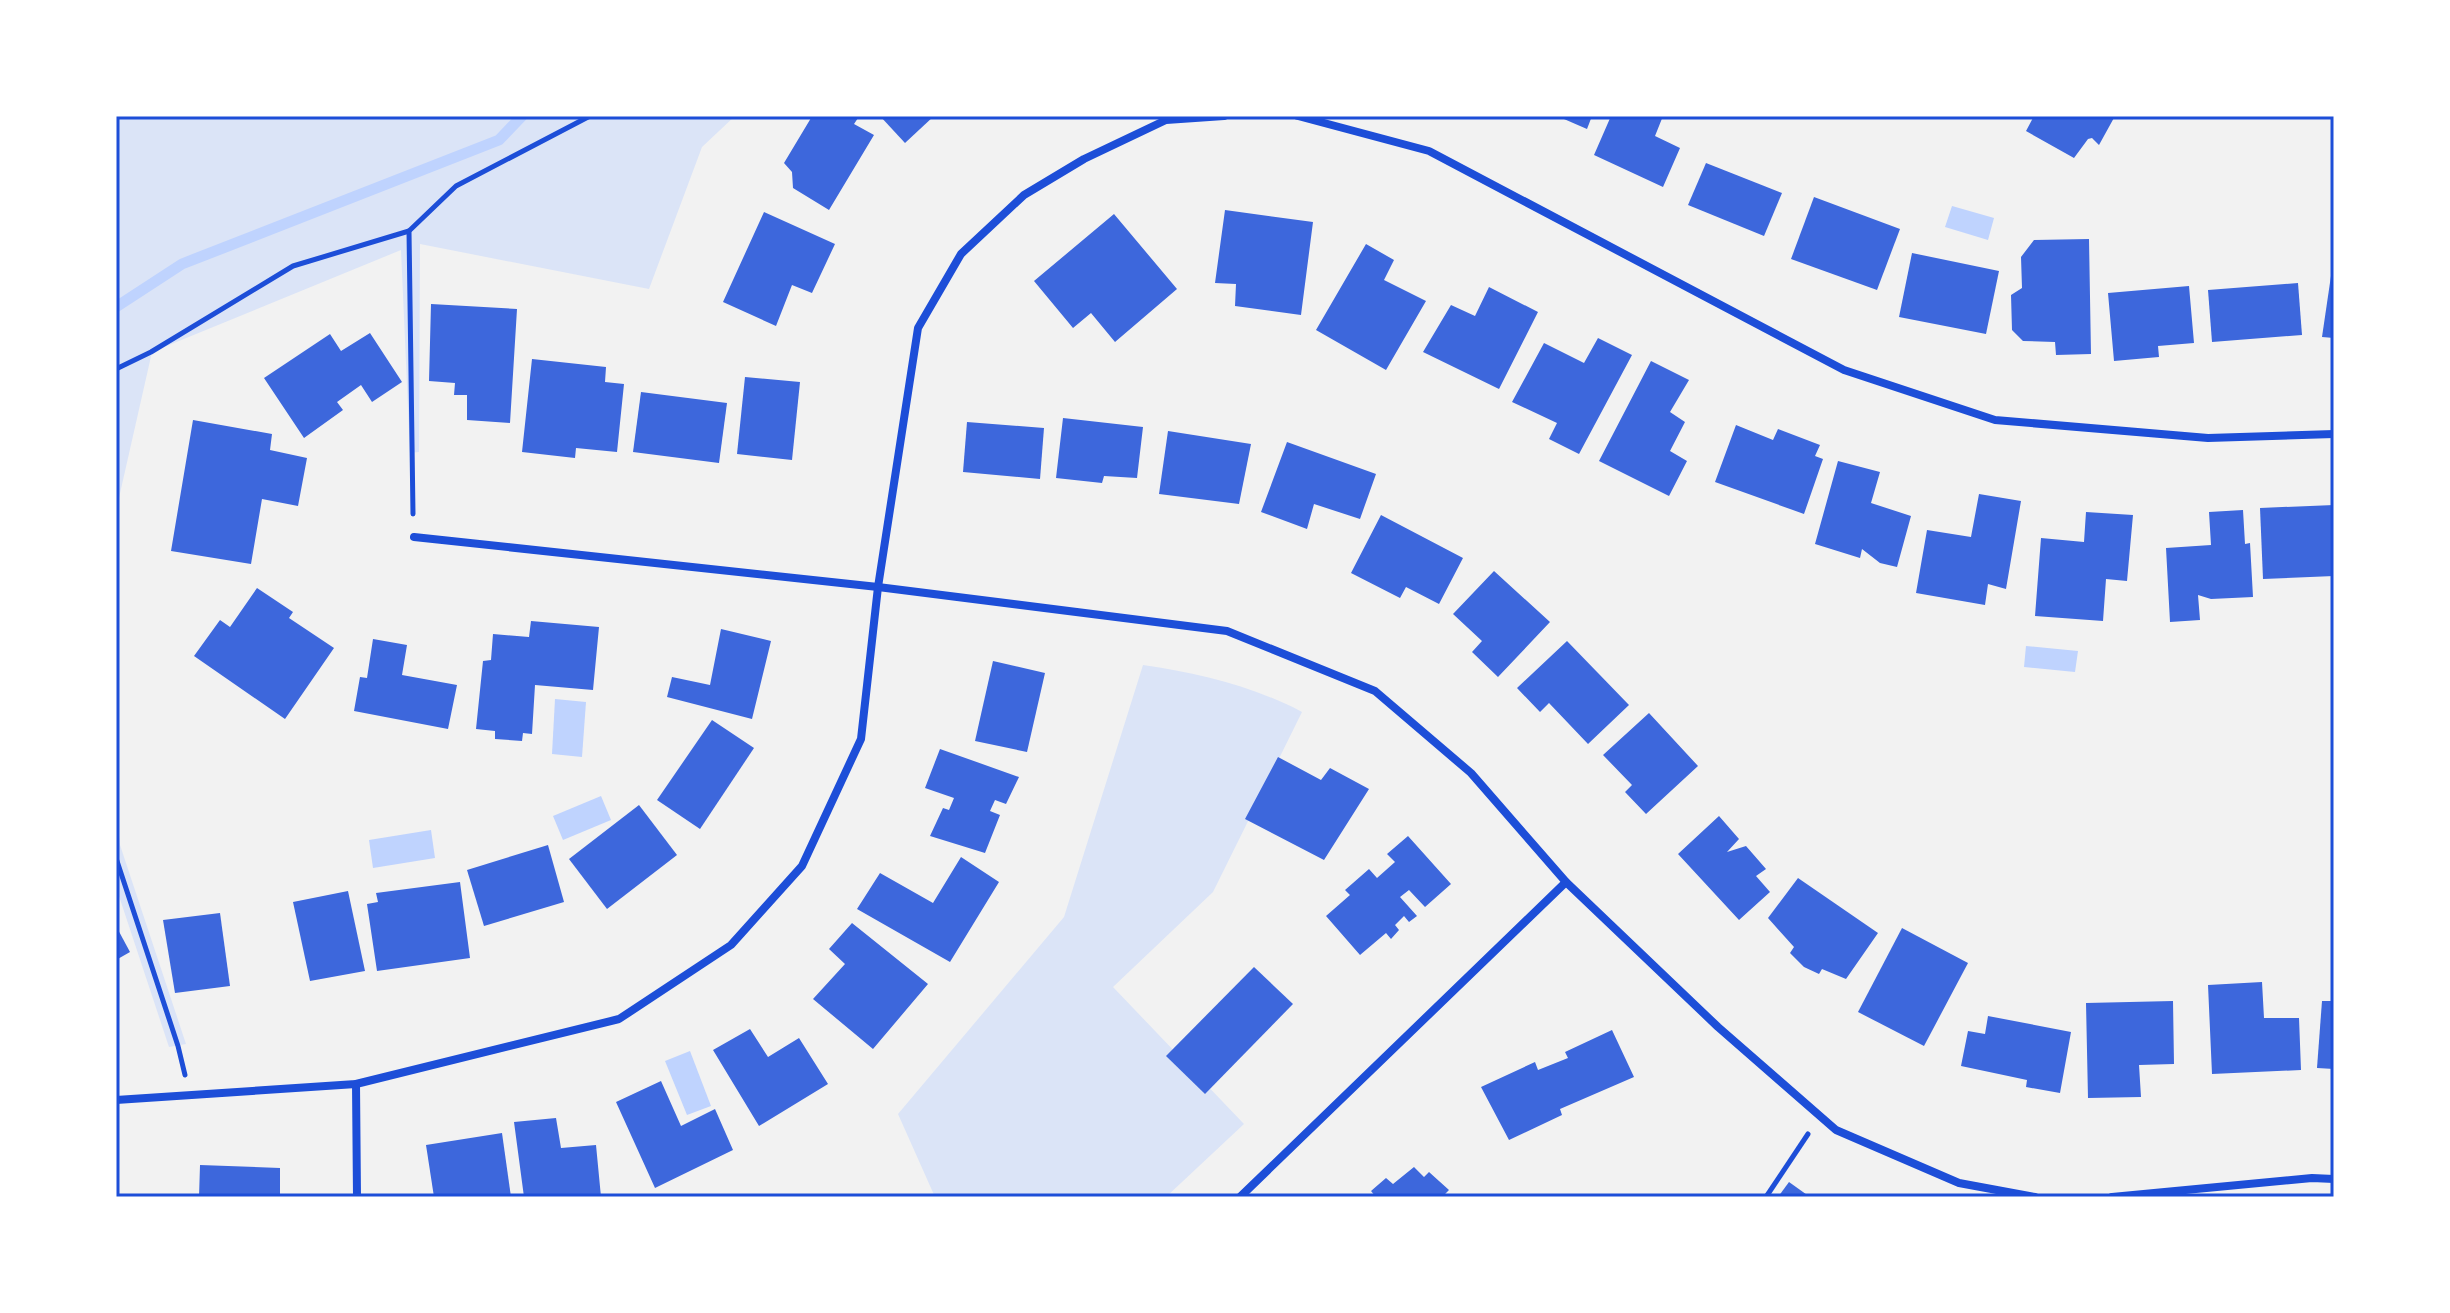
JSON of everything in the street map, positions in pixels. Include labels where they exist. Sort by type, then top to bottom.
[{"type":"street","points":[[116,1100],[356,1084],[619,1019],[731,945],[802,866],[861,739],[878,587],[918,328],[961,254],[1024,195],[1084,159],[1166,120],[1224,116]]},
{"type":"street","points":[[1298,116],[1429,151],[1844,370],[1995,420],[2208,438],[2334,434]]},
{"type":"street","points":[[414,537],[878,587],[1227,631],[1375,691],[1471,773],[1566,882],[1718,1027],[1836,1130],[1959,1183],[2035,1197]]},
{"type":"street","points":[[1240,1197],[1566,882]]},
{"type":"street","points":[[356,1084],[357,1197]]},
{"type":"street","points":[[2112,1197],[2312,1178],[2334,1179]]},
{"type":"path","points":[[116,369],[151,352],[293,266],[409,231],[456,186],[590,116]]},
{"type":"path","points":[[409,231],[414,537]]},
{"type":"path","points":[[116,858],[178,1046],[190,1095]]},
{"type":"path","points":[[1766,1197],[1820,1116]]},
{"type":"shaded area","points":[[116,116],[735,116],[702,147],[649,289],[420,244],[419,452],[410,453],[401,250],[152,352],[116,511]]},
{"type":"shaded area","points":[[1143,665],[1225,682],[1302,712],[1213,892],[1113,987],[1244,1124],[1166,1197],[935,1197],[898,1114],[1064,917]]},
{"type":"shaded area","points":[[116,809],[120,845],[186,1044],[169,1047],[116,887]]},
{"type":"water","points":[[1952,206],[1994,218],[1988,240],[1945,227]]},
{"type":"water","points":[[2026,646],[2078,651],[2075,672],[2024,667]]},
{"type":"water","points":[[555,699],[586,702],[582,757],[552,754]]},
{"type":"water","points":[[601,796],[611,820],[563,840],[553,816]]},
{"type":"water","points":[[431,830],[435,858],[373,868],[369,840]]},
{"type":"water","points":[[690,1051],[711,1106],[687,1115],[665,1061]]},
{"type":"building","points":[[815,116],[855,116],[858,118],[854,124],[874,135],[829,210],[793,188],[792,172],[784,163]]},
{"type":"building","points":[[880,116],[934,116],[905,143]]},
{"type":"building","points":[[1557,116],[1592,116],[1587,129]]},
{"type":"building","points":[[1611,116],[1663,116],[1655,136],[1680,148],[1663,187],[1594,155]]},
{"type":"building","points":[[2034,116],[2115,116],[2099,145],[2092,138],[2088,139],[2074,158],[2026,131]]},
{"type":"building","points":[[1706,163],[1782,193],[1764,236],[1688,205]]},
{"type":"building","points":[[1814,197],[1900,229],[1877,290],[1791,259]]},
{"type":"building","points":[[1225,210],[1313,222],[1301,315],[1235,306],[1236,284],[1215,283]]},
{"type":"building","points":[[764,212],[835,244],[812,293],[792,285],[776,326],[723,302]]},
{"type":"building","points":[[1114,214],[1177,289],[1115,342],[1091,313],[1073,328],[1034,281]]},
{"type":"building","points":[[2089,239],[2091,354],[2056,355],[2055,342],[2023,341],[2012,330],[2011,295],[2022,288],[2021,257],[2034,240]]},
{"type":"building","points":[[1366,244],[1394,260],[1384,280],[1426,301],[1386,370],[1316,330]]},
{"type":"building","points":[[1912,253],[1999,271],[1986,334],[1899,317]]},
{"type":"building","points":[[2334,269],[2334,338],[2322,337]]},
{"type":"building","points":[[2298,283],[2302,335],[2212,342],[2208,290]]},
{"type":"building","points":[[2189,286],[2194,343],[2158,346],[2159,357],[2114,361],[2108,293]]},
{"type":"building","points":[[1489,287],[1538,312],[1499,389],[1423,352],[1451,305],[1475,316]]},
{"type":"building","points":[[431,304],[517,309],[510,423],[467,420],[467,395],[454,395],[455,383],[429,381]]},
{"type":"building","points":[[370,333],[402,382],[372,402],[361,385],[337,402],[343,410],[304,438],[264,378],[330,334],[341,351]]},
{"type":"building","points":[[1598,338],[1632,355],[1579,454],[1549,439],[1557,423],[1512,402],[1544,343],[1584,363]]},
{"type":"building","points":[[532,359],[606,367],[605,382],[624,384],[617,452],[576,448],[575,458],[522,452]]},
{"type":"building","points":[[1651,361],[1689,380],[1670,412],[1685,422],[1670,451],[1687,461],[1669,496],[1599,461]]},
{"type":"building","points":[[745,377],[800,382],[792,460],[737,454]]},
{"type":"building","points":[[641,392],[727,403],[719,463],[633,452]]},
{"type":"building","points":[[1063,418],[1143,427],[1137,478],[1104,476],[1102,483],[1056,478]]},
{"type":"building","points":[[193,420],[272,434],[270,450],[307,458],[298,506],[262,499],[251,564],[171,551]]},
{"type":"building","points":[[967,422],[1044,428],[1040,479],[963,472]]},
{"type":"building","points":[[1736,425],[1773,440],[1778,429],[1820,445],[1815,456],[1823,459],[1804,514],[1715,482]]},
{"type":"building","points":[[1168,431],[1251,444],[1239,504],[1159,494]]},
{"type":"building","points":[[1287,442],[1376,474],[1360,519],[1314,504],[1307,529],[1261,512]]},
{"type":"building","points":[[1838,461],[1880,472],[1871,503],[1911,516],[1897,567],[1880,563],[1862,549],[1860,558],[1815,544]]},
{"type":"building","points":[[1979,494],[2021,501],[2006,589],[1988,584],[1985,605],[1916,593],[1927,530],[1971,537]]},
{"type":"building","points":[[2334,505],[2334,576],[2263,579],[2260,508]]},
{"type":"building","points":[[2243,510],[2245,544],[2250,543],[2253,597],[2211,599],[2198,595],[2200,620],[2170,622],[2166,548],[2211,545],[2209,512]]},
{"type":"building","points":[[2086,512],[2133,515],[2127,581],[2106,579],[2103,621],[2035,616],[2041,538],[2084,542]]},
{"type":"building","points":[[1381,515],[1463,558],[1439,604],[1406,587],[1400,598],[1351,573]]},
{"type":"building","points":[[1494,571],[1550,622],[1498,677],[1472,652],[1482,641],[1453,614]]},
{"type":"building","points":[[257,588],[293,612],[289,618],[334,648],[285,719],[194,656],[220,620],[230,627]]},
{"type":"building","points":[[531,621],[599,627],[593,690],[535,685],[532,734],[523,733],[522,741],[495,739],[495,731],[476,729],[483,661],[491,660],[493,634],[529,637]]},
{"type":"building","points":[[721,629],[771,641],[752,719],[667,697],[672,677],[710,685]]},
{"type":"building","points":[[373,639],[407,645],[402,675],[457,685],[448,729],[354,711],[360,677],[367,678]]},
{"type":"building","points":[[1567,641],[1629,705],[1588,744],[1549,703],[1540,712],[1517,688]]},
{"type":"building","points":[[993,661],[1045,673],[1027,752],[975,741]]},
{"type":"building","points":[[1649,713],[1698,766],[1646,814],[1625,792],[1632,785],[1603,755]]},
{"type":"building","points":[[712,720],[754,748],[700,829],[657,800]]},
{"type":"building","points":[[940,749],[1019,777],[1006,804],[995,800],[990,811],[1000,815],[985,853],[930,836],[943,808],[949,810],[954,798],[925,788]]},
{"type":"building","points":[[1278,757],[1321,780],[1330,768],[1369,789],[1324,860],[1245,819]]},
{"type":"building","points":[[639,805],[677,855],[607,909],[569,859]]},
{"type":"building","points":[[1719,816],[1739,839],[1727,852],[1746,846],[1766,869],[1756,876],[1770,892],[1739,920],[1678,854]]},
{"type":"building","points":[[1408,836],[1451,884],[1425,907],[1409,890],[1400,897],[1417,916],[1409,922],[1404,916],[1395,925],[1399,930],[1391,939],[1386,933],[1360,955],[1326,916],[1350,895],[1345,890],[1369,869],[1377,878],[1395,862],[1387,854]]},
{"type":"building","points":[[548,845],[564,902],[484,926],[467,870]]},
{"type":"building","points":[[961,857],[999,882],[950,962],[857,909],[880,873],[933,903]]},
{"type":"building","points":[[1798,878],[1878,933],[1846,979],[1822,969],[1819,974],[1804,967],[1790,953],[1794,947],[1768,918]]},
{"type":"building","points":[[460,882],[470,958],[377,971],[367,904],[378,902],[376,893]]},
{"type":"building","points":[[348,891],[365,971],[310,981],[293,902]]},
{"type":"building","points":[[220,913],[230,986],[175,993],[163,920]]},
{"type":"building","points":[[852,923],[928,984],[873,1049],[813,999],[845,964],[829,949]]},
{"type":"building","points":[[116,926],[130,952],[116,960]]},
{"type":"building","points":[[1902,928],[1968,963],[1924,1046],[1858,1012]]},
{"type":"building","points":[[1254,967],[1293,1004],[1205,1094],[1166,1056]]},
{"type":"building","points":[[2262,982],[2264,1018],[2299,1018],[2301,1070],[2212,1074],[2208,985]]},
{"type":"building","points":[[2173,1001],[2174,1064],[2139,1065],[2141,1097],[2088,1098],[2086,1003]]},
{"type":"building","points":[[2322,1001],[2334,1001],[2334,1069],[2317,1068]]},
{"type":"building","points":[[1988,1016],[2071,1032],[2060,1093],[2026,1087],[2027,1080],[1961,1066],[1968,1031],[1985,1034]]},
{"type":"building","points":[[750,1029],[768,1057],[799,1038],[828,1084],[759,1126],[713,1050]]},
{"type":"building","points":[[1612,1030],[1634,1077],[1560,1109],[1562,1115],[1509,1140],[1481,1087],[1535,1062],[1538,1070],[1568,1058],[1565,1052]]},
{"type":"building","points":[[661,1081],[681,1126],[715,1109],[733,1150],[655,1188],[616,1102]]},
{"type":"building","points":[[556,1118],[561,1148],[596,1145],[601,1197],[524,1197],[514,1122]]},
{"type":"building","points":[[502,1133],[511,1197],[434,1197],[426,1145]]},
{"type":"building","points":[[200,1165],[280,1168],[280,1197],[199,1197]]},
{"type":"building","points":[[1414,1167],[1424,1177],[1429,1172],[1449,1190],[1442,1197],[1376,1197],[1371,1191],[1386,1178],[1393,1184]]},
{"type":"building","points":[[1789,1182],[1810,1197],[1778,1197]]},
{"type":"waterway","points":[[116,307],[182,264],[499,140],[522,116]]}]
